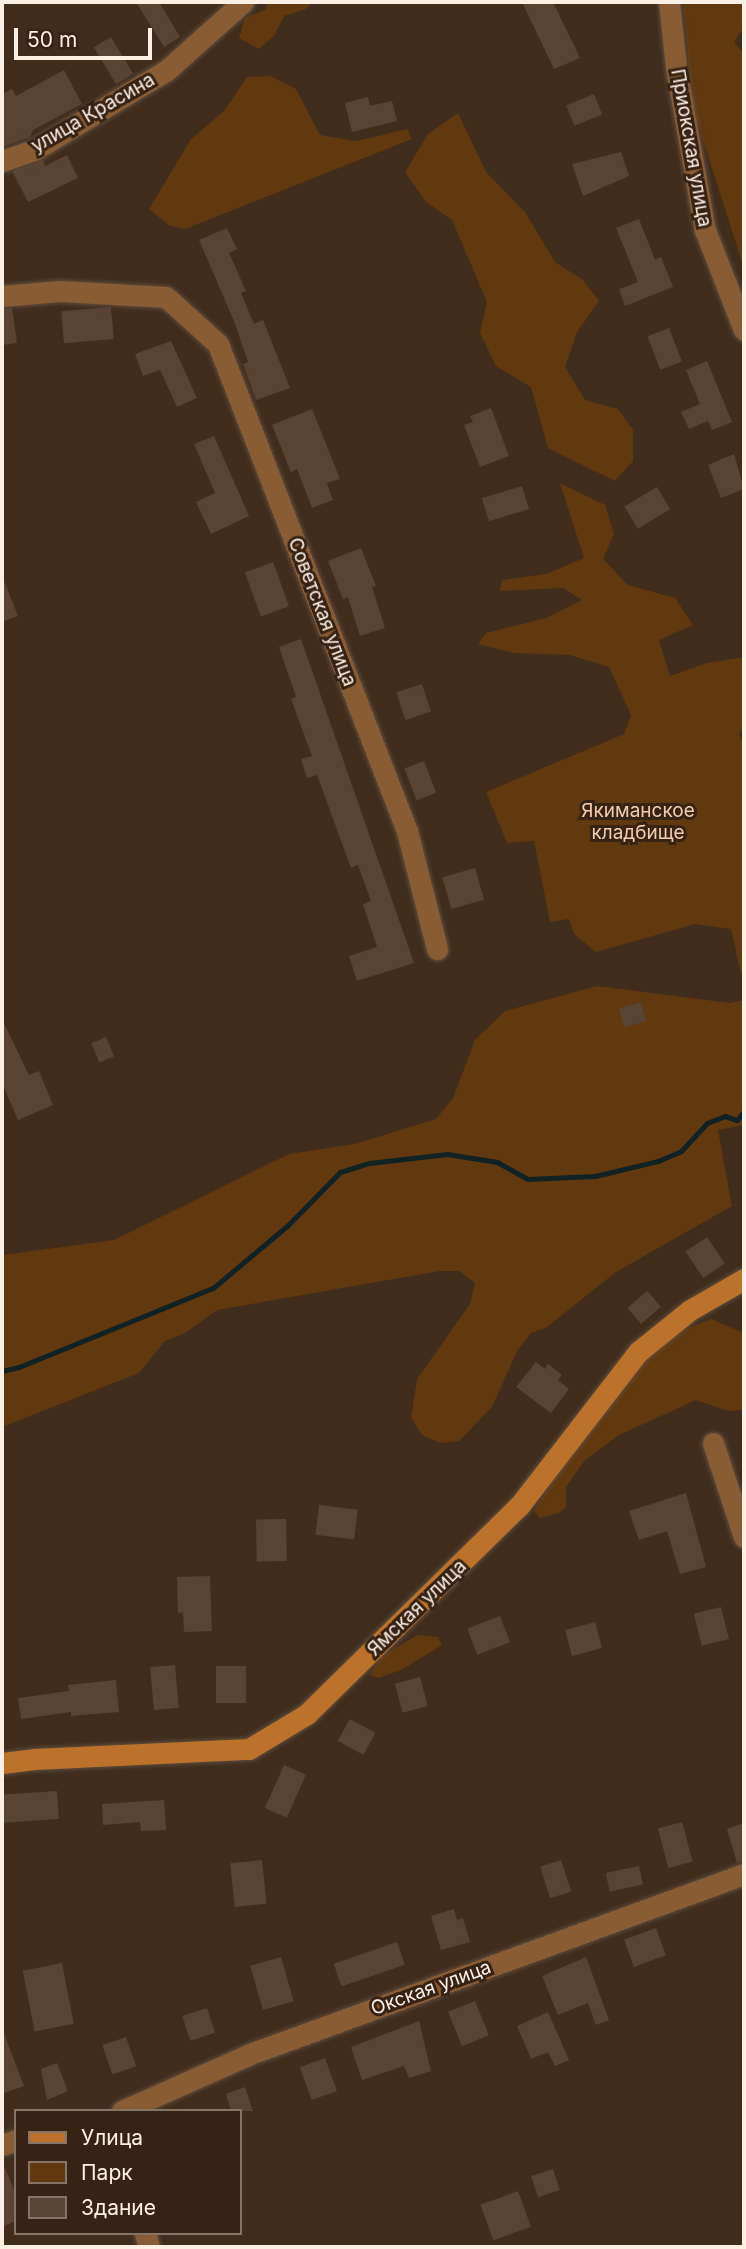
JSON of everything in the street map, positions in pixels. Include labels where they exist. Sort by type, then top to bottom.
[{"type":"street","name":"улица Красина","points":[[2,161],[36,149],[167,70],[243,2]]},
{"type":"street","name":"Приокская улица","points":[[669,2],[676,68],[705,230],[744,330]]},
{"type":"street","name":"Советская улица","points":[[2,296],[60,291],[166,297],[218,345],[407,831],[438,949]]},
{"type":"street","name":"Ямская улица","points":[[2,1763],[33,1759],[249,1749],[307,1714],[519,1506],[638,1352],[690,1310],[744,1279]]},
{"type":"street","points":[[713,1443],[744,1537]]},
{"type":"street","name":"Окская улица","points":[[126,2109],[250,2054],[744,1874]]},
{"type":"green space","points":[[267,2],[313,2],[306,9],[284,16],[274,36],[259,49],[239,38],[245,18],[266,9]]},
{"type":"green space","points":[[683,2],[744,2],[744,27],[734,42],[744,54],[744,268],[693,109]]},
{"type":"green space","points":[[270,76],[296,89],[320,135],[356,141],[407,129],[412,139],[185,229],[170,226],[149,209],[191,139],[224,111],[247,77]]},
{"type":"green space","points":[[458,113],[486,172],[525,212],[555,262],[583,280],[599,301],[577,332],[565,367],[585,400],[618,409],[633,430],[633,461],[615,481],[548,448],[531,387],[496,366],[480,333],[487,302],[452,220],[426,202],[405,172],[428,134]]},
{"type":"green space","name":"Якиманское кладбище","points":[[560,483],[605,505],[614,534],[603,559],[628,585],[675,598],[693,625],[659,640],[670,676],[707,663],[744,657],[744,725],[739,735],[744,743],[744,974],[741,973],[731,929],[695,924],[596,952],[574,934],[569,919],[550,922],[534,841],[507,843],[486,792],[624,734],[631,715],[609,667],[570,655],[514,653],[478,644],[486,633],[546,618],[582,600],[563,588],[500,591],[502,580],[546,574],[584,558]]},
{"type":"green space","points":[[597,986],[730,1003],[744,1000],[744,1125],[718,1130],[732,1206],[616,1272],[547,1327],[531,1333],[517,1351],[492,1407],[459,1441],[440,1443],[422,1435],[411,1418],[417,1379],[470,1304],[475,1283],[459,1271],[440,1271],[217,1310],[185,1333],[165,1341],[139,1373],[2,1427],[2,1255],[114,1240],[289,1154],[355,1144],[436,1119],[453,1098],[475,1040],[505,1011]]},
{"type":"green space","points":[[711,1319],[744,1333],[744,1410],[728,1411],[696,1400],[619,1435],[585,1460],[566,1487],[566,1507],[559,1513],[540,1518],[534,1511],[557,1473],[611,1400],[644,1362],[679,1332]]},
{"type":"green space","points":[[417,1635],[438,1637],[442,1645],[403,1669],[379,1678],[370,1675],[379,1658]]},
{"type":"building","points":[[136,2],[159,2],[180,37],[164,47]]},
{"type":"building","points":[[522,2],[553,2],[580,58],[554,69]]},
{"type":"building","points":[[111,37],[133,74],[116,84],[94,47]]},
{"type":"building","points":[[64,70],[82,104],[33,130],[30,137],[2,147],[2,94],[12,89],[16,96]]},
{"type":"building","points":[[594,94],[602,114],[574,126],[566,105]]},
{"type":"building","points":[[368,97],[370,106],[392,101],[397,121],[352,132],[345,103]]},
{"type":"building","points":[[621,152],[629,176],[583,196],[572,164]]},
{"type":"building","points":[[67,155],[78,178],[28,202],[12,171],[43,160],[45,166]]},
{"type":"building","points":[[639,219],[655,260],[661,257],[673,287],[625,306],[619,289],[638,282],[616,228]]},
{"type":"building","points":[[227,228],[237,249],[229,253],[246,291],[241,293],[254,324],[263,320],[290,388],[256,400],[243,364],[248,362],[234,321],[199,240]]},
{"type":"building","points":[[111,307],[114,339],[64,343],[61,311]]},
{"type":"building","points":[[12,308],[17,343],[2,345],[2,309]]},
{"type":"building","points":[[669,328],[682,362],[660,370],[648,336]]},
{"type":"building","points":[[171,341],[197,398],[177,407],[160,370],[143,376],[135,354]]},
{"type":"building","points":[[707,361],[732,422],[712,430],[708,421],[689,429],[681,412],[700,404],[686,370]]},
{"type":"building","points":[[491,408],[509,456],[480,467],[464,425],[473,422],[470,416]]},
{"type":"building","points":[[312,409],[340,479],[327,483],[333,500],[312,508],[297,469],[291,472],[272,425]]},
{"type":"building","points":[[214,436],[249,516],[211,534],[196,502],[215,493],[194,444]]},
{"type":"building","points":[[734,454],[744,489],[721,498],[708,465]]},
{"type":"building","points":[[522,486],[529,509],[489,521],[482,498]]},
{"type":"building","points":[[657,487],[670,509],[638,529],[624,507]]},
{"type":"building","points":[[361,548],[376,586],[372,587],[385,628],[360,636],[348,597],[343,599],[328,561]]},
{"type":"building","points":[[273,562],[289,606],[261,616],[245,572]]},
{"type":"building","points":[[2,575],[18,616],[2,622]]},
{"type":"building","points":[[301,639],[414,963],[357,981],[349,956],[377,947],[363,904],[371,901],[358,865],[351,868],[317,775],[307,778],[301,759],[312,756],[291,699],[296,697],[279,647]]},
{"type":"building","points":[[422,684],[431,712],[405,720],[396,692]]},
{"type":"building","points":[[424,761],[436,793],[417,800],[404,769]]},
{"type":"building","points":[[475,868],[484,900],[451,909],[442,877]]},
{"type":"building","points":[[641,1002],[646,1021],[624,1027],[619,1008]]},
{"type":"building","points":[[2,1019],[29,1075],[39,1071],[53,1105],[18,1120],[2,1083]]},
{"type":"building","points":[[106,1037],[114,1056],[99,1063],[91,1043]]},
{"type":"building","points":[[707,1237],[725,1264],[703,1278],[685,1252]]},
{"type":"building","points":[[647,1291],[661,1307],[641,1324],[627,1308]]},
{"type":"building","points":[[536,1362],[545,1369],[548,1364],[562,1375],[558,1380],[569,1389],[551,1413],[516,1387]]},
{"type":"building","points":[[686,1493],[706,1567],[680,1574],[667,1531],[639,1540],[629,1511]]},
{"type":"building","points":[[319,1505],[358,1510],[354,1540],[315,1535]]},
{"type":"building","points":[[286,1519],[287,1561],[257,1562],[256,1520]]},
{"type":"building","points":[[210,1576],[212,1631],[184,1632],[183,1612],[178,1613],[177,1577]]},
{"type":"building","points":[[721,1607],[729,1639],[702,1646],[694,1614]]},
{"type":"building","points":[[500,1616],[510,1642],[477,1655],[467,1629]]},
{"type":"building","points":[[595,1622],[602,1648],[572,1656],[565,1630]]},
{"type":"building","points":[[175,1665],[179,1708],[154,1710],[150,1667]]},
{"type":"building","points":[[216,1666],[246,1666],[246,1703],[216,1703]]},
{"type":"building","points":[[420,1677],[428,1706],[403,1713],[395,1684]]},
{"type":"building","points":[[116,1680],[119,1712],[71,1716],[71,1712],[21,1719],[18,1698],[69,1691],[68,1685]]},
{"type":"building","points":[[350,1719],[375,1733],[363,1755],[338,1741]]},
{"type":"building","points":[[284,1765],[306,1775],[287,1818],[265,1808]]},
{"type":"building","points":[[57,1791],[59,1819],[4,1823],[2,1795]]},
{"type":"building","points":[[164,1800],[166,1830],[141,1831],[140,1822],[103,1825],[102,1804]]},
{"type":"building","points":[[682,1822],[693,1862],[668,1868],[658,1828]]},
{"type":"building","points":[[744,1823],[744,1861],[737,1863],[727,1829]]},
{"type":"building","points":[[262,1860],[267,1904],[235,1907],[230,1863]]},
{"type":"building","points":[[561,1860],[571,1891],[550,1898],[540,1867]]},
{"type":"building","points":[[639,1866],[643,1885],[610,1892],[606,1873]]},
{"type":"building","points":[[454,1909],[457,1920],[463,1918],[470,1942],[441,1950],[431,1916]]},
{"type":"building","points":[[656,1928],[666,1955],[634,1967],[624,1940]]},
{"type":"building","points":[[397,1942],[405,1965],[341,1987],[334,1964]]},
{"type":"building","points":[[281,1957],[294,2001],[263,2010],[250,1966]]},
{"type":"building","points":[[586,1957],[609,2020],[596,2025],[588,2003],[558,2015],[542,1976]]},
{"type":"building","points":[[62,1963],[74,2024],[35,2031],[23,1971]]},
{"type":"building","points":[[475,2001],[489,2035],[462,2046],[448,2012]]},
{"type":"building","points":[[207,2008],[215,2033],[190,2041],[182,2016]]},
{"type":"building","points":[[548,2012],[569,2060],[555,2066],[548,2052],[531,2059],[517,2026]]},
{"type":"building","points":[[419,2021],[431,2071],[409,2078],[404,2066],[362,2080],[351,2047]]},
{"type":"building","points":[[2,2028],[24,2086],[2,2094]]},
{"type":"building","points":[[126,2037],[136,2066],[112,2074],[102,2045]]},
{"type":"building","points":[[325,2058],[337,2091],[312,2100],[300,2067]]},
{"type":"building","points":[[57,2063],[68,2091],[47,2100],[41,2069]]},
{"type":"building","points":[[245,2087],[253,2111],[230,2109],[226,2094]]},
{"type":"building","points":[[2,2161],[14,2189],[14,2222],[2,2227]]},
{"type":"building","points":[[553,2169],[560,2190],[538,2197],[531,2176]]},
{"type":"building","points":[[518,2191],[531,2227],[493,2240],[480,2205]]},
{"type":"waterway","points":[[2,1371],[19,1367],[213,1288],[288,1225],[340,1172],[369,1163],[447,1154],[497,1162],[528,1179],[595,1176],[658,1161],[681,1151],[707,1123],[725,1116],[737,1120],[744,1111]]}]
